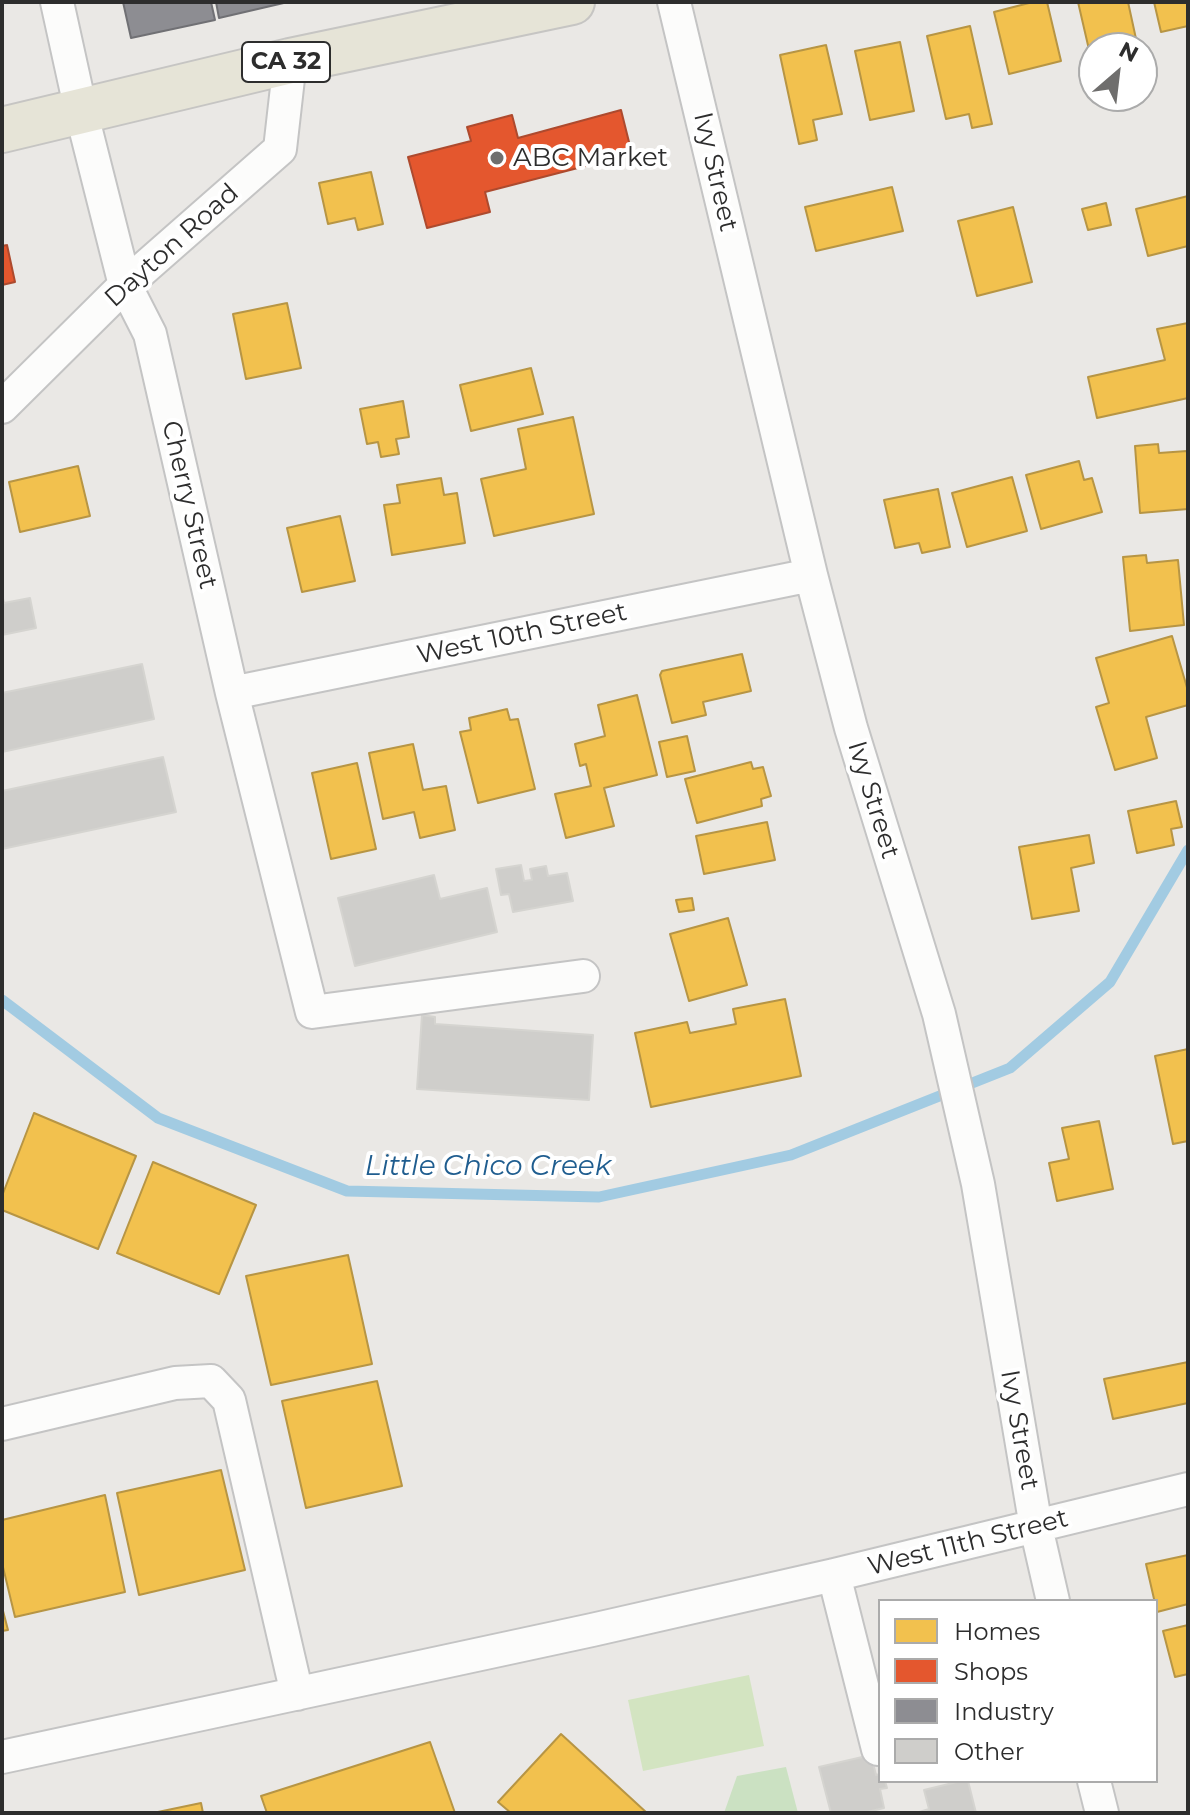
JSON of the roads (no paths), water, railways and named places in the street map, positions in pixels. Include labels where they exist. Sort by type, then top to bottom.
[{"type":"main road","name":"CA 32","points":[[2,130],[290,61],[572,2]]},
{"type":"street","name":"Cherry Street","points":[[57,2],[125,285],[150,334],[232,693],[312,1012],[583,976]]},
{"type":"street","name":"Ivy Street","points":[[674,2],[811,575],[851,728],[939,1014],[976,1177],[1036,1527],[1053,1599]]},
{"type":"street","name":"Dayton Road","points":[[2,407],[125,285],[280,149],[290,61]]},
{"type":"street","name":"West 10th Street","points":[[232,693],[811,575]]},
{"type":"street","points":[[2,1424],[175,1383],[211,1381],[229,1400],[297,1694]]},
{"type":"street","name":"West 11th Street","points":[[2,1757],[834,1575],[1188,1489]]},
{"type":"street","points":[[834,1575],[878,1749]]},
{"type":"street","points":[[1094,1783],[1102,1813]]},
{"type":"waterway","name":"Little Chico Creek","points":[[2,1000],[158,1118],[347,1191],[599,1197],[791,1155],[1010,1068],[1110,982],[1188,850]]},
{"type":"place","name":"ABC Market","points":[[497,158]]}]
